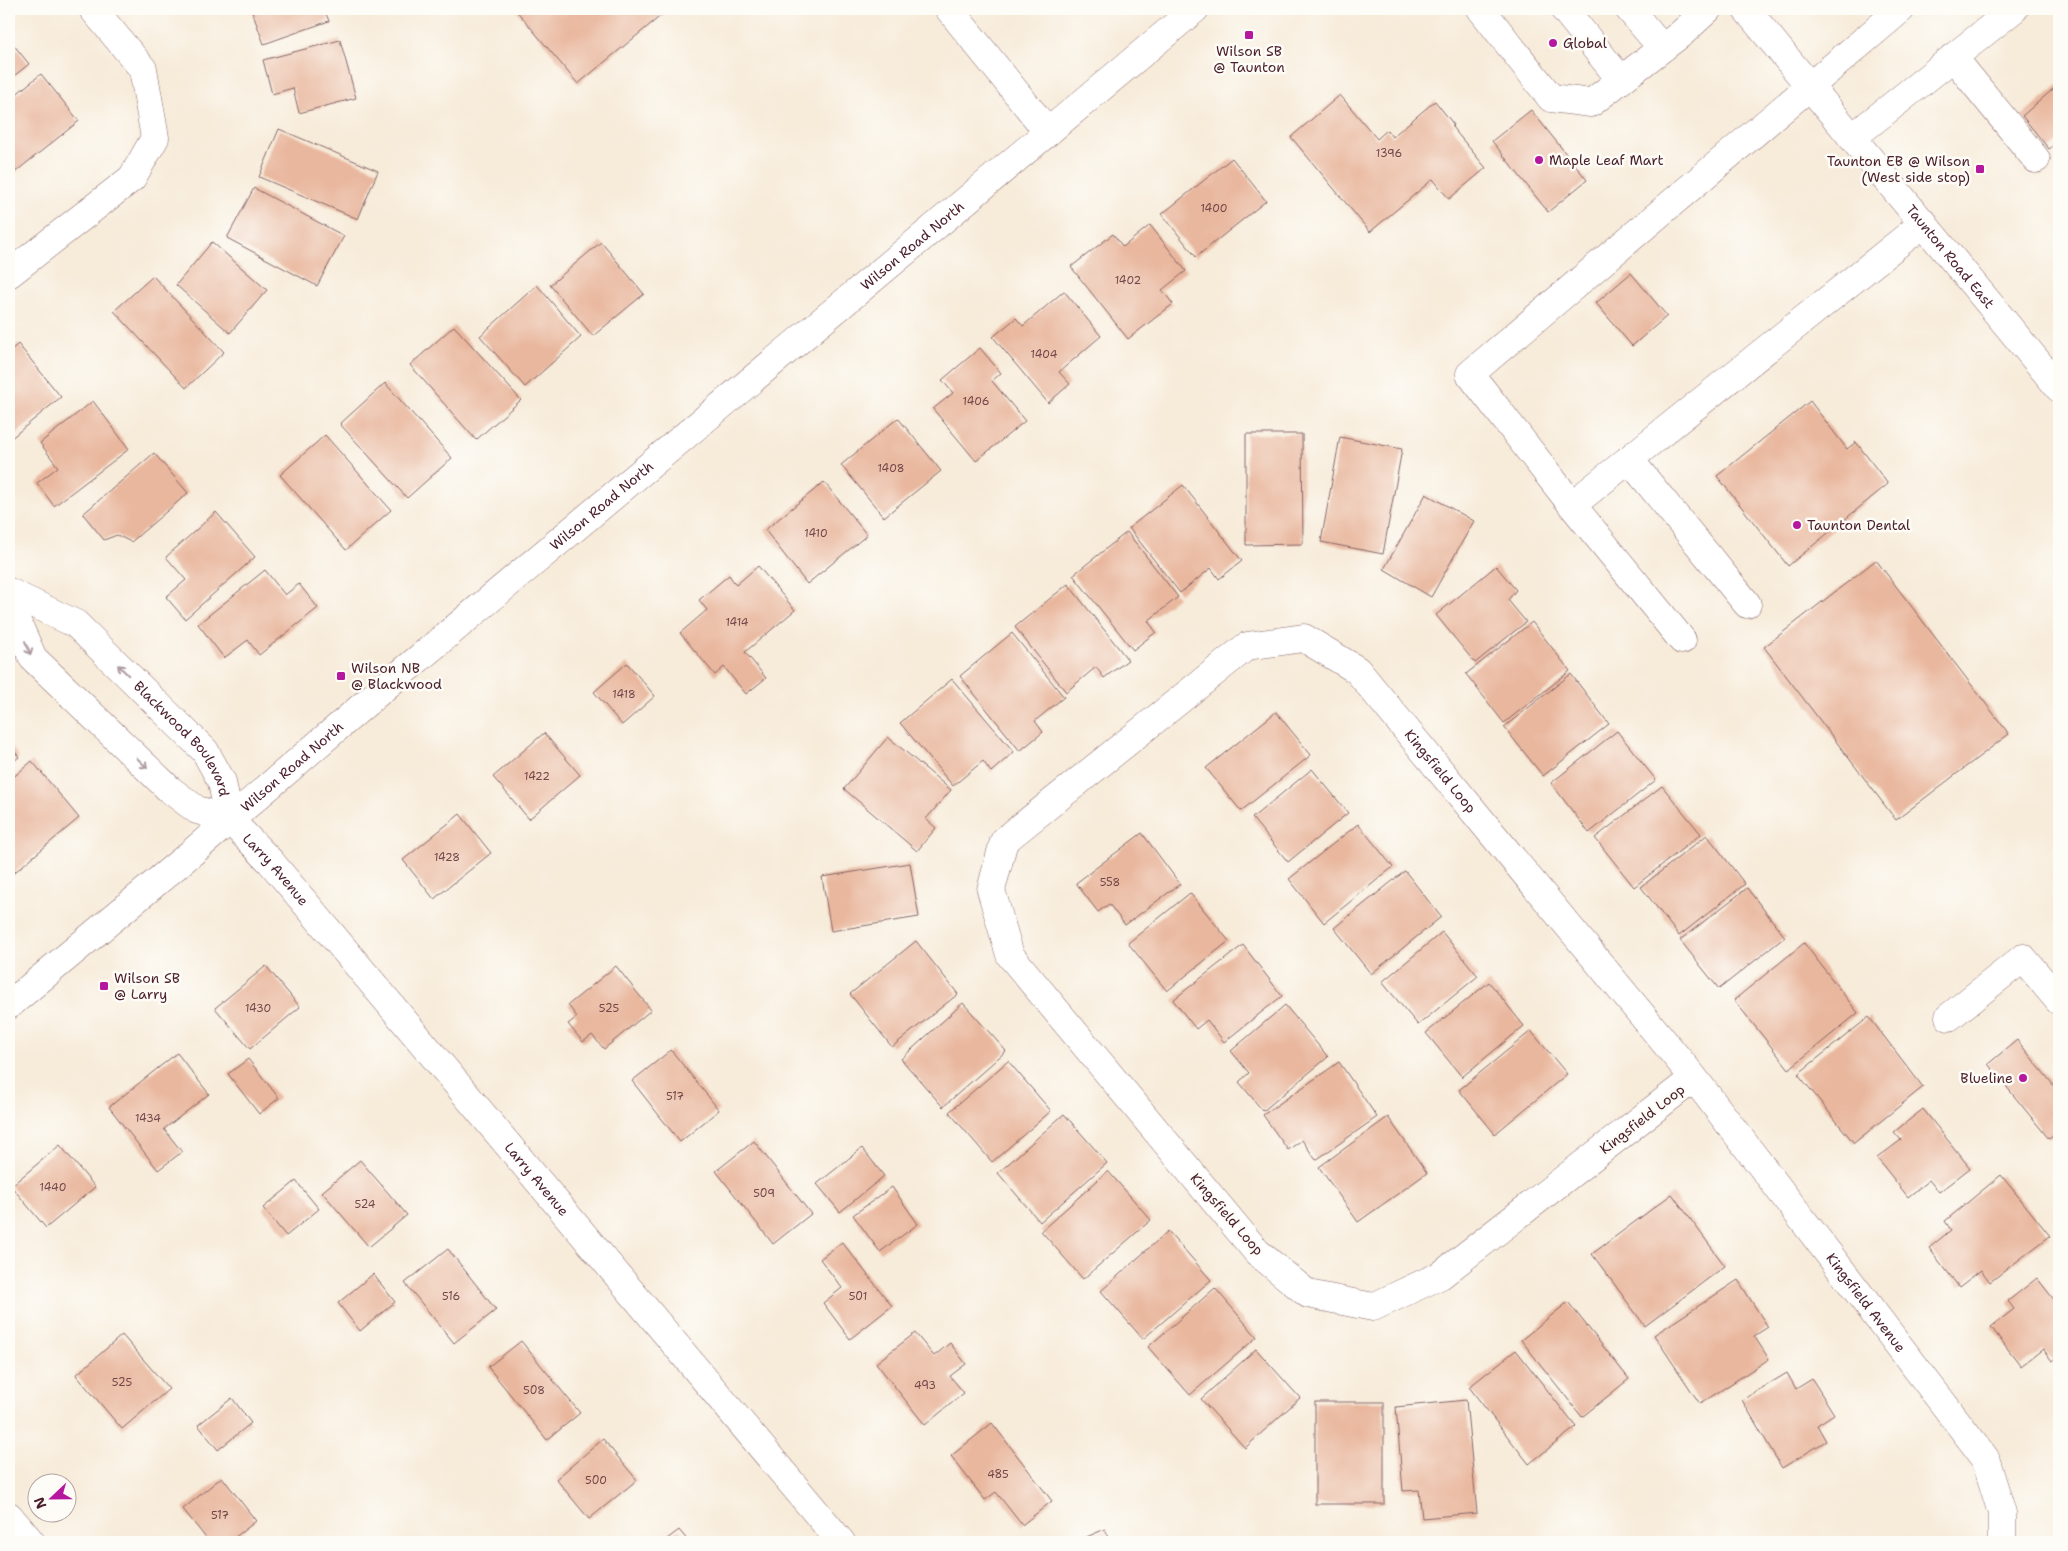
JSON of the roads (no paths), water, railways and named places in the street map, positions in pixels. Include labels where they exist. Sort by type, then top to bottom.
[{"type":"street","points":[[9,274],[132,178],[155,138],[143,69],[92,9]]},
{"type":"street","points":[[949,9],[1048,132]]},
{"type":"street","name":"Wilson Road North","points":[[9,1005],[1195,9]]},
{"type":"street","points":[[1481,9],[1551,98],[1591,103],[1662,48],[1708,9]]},
{"type":"street","points":[[1564,9],[1621,80]]},
{"type":"street","points":[[1629,9],[1662,48]]},
{"type":"street","name":"Taunton Road East","points":[[1746,9],[2059,388]]},
{"type":"street","points":[[1853,137],[2014,9]]},
{"type":"street","points":[[1682,640],[1572,505],[1470,374],[1811,87],[1893,11]]},
{"type":"street","points":[[1953,57],[2036,159]]},
{"type":"street","points":[[1572,505],[1924,223]]},
{"type":"street","points":[[1629,459],[1747,604]]},
{"type":"street","name":"Blackwood Boulevard","points":[[9,592],[76,624],[205,751],[222,782],[229,819],[197,810],[169,789],[33,658],[9,604]]},
{"type":"street","name":"Kingsfield Loop","points":[[1304,638],[1357,670],[1694,1078],[1440,1275],[1373,1307],[1308,1294],[1257,1252],[1010,955],[991,890],[1004,841],[1247,646],[1304,638]]},
{"type":"street","name":"Larry Avenue","points":[[229,819],[270,861],[841,1542]]},
{"type":"street","points":[[1949,1017],[2023,958],[2059,1001]]},
{"type":"street","name":"Kingsfield Avenue","points":[[1694,1078],[1984,1458],[2002,1514],[2002,1542]]},
{"type":"street","points":[[9,1516],[31,1542]]},
{"type":"place","name":"Wilson SB @ Taunton","points":[[1249,35]]},
{"type":"place","name":"Global","points":[[1553,43]]},
{"type":"place","name":"Maple Leaf Mart","points":[[1539,160]]},
{"type":"place","name":"Taunton EB @ Wilson (West side stop)","points":[[1980,169]]},
{"type":"place","name":"Taunton Dental","points":[[1797,525]]},
{"type":"place","name":"Wilson NB @ Blackwood","points":[[341,676]]},
{"type":"place","name":"Wilson SB @ Larry","points":[[104,986]]},
{"type":"place","name":"Blueline","points":[[2023,1078]]}]
